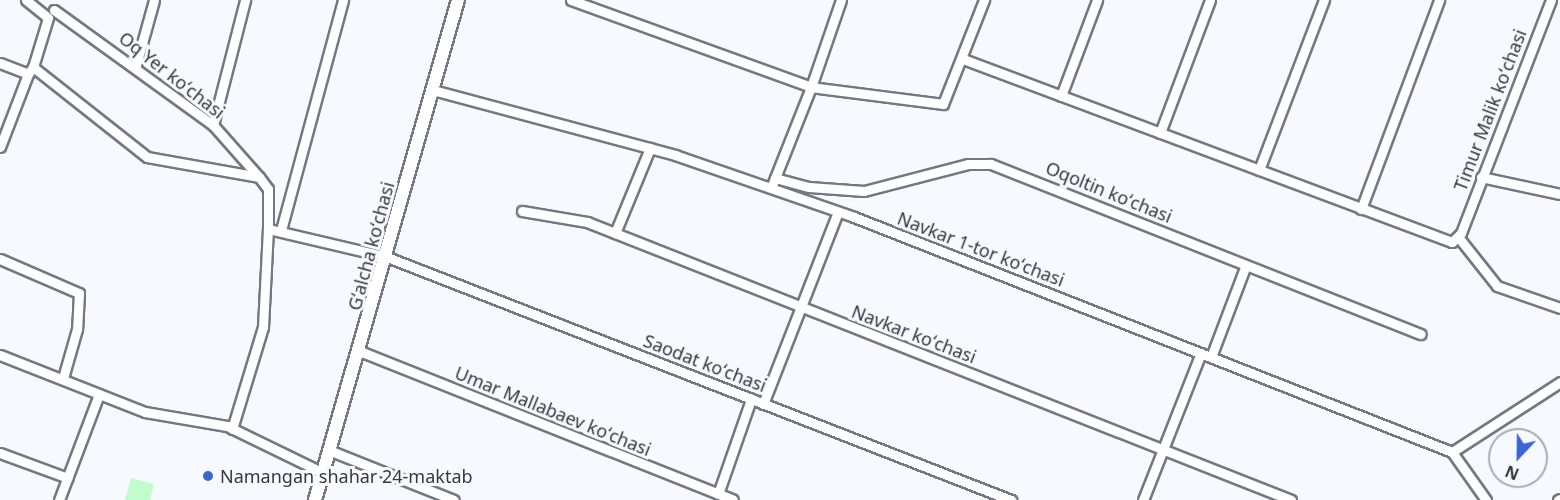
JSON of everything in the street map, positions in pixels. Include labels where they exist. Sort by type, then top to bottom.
[{"type":"street","name":"Oq Yer koʻchasi","points":[[26,0],[136,66],[213,126],[259,177]]},
{"type":"street","points":[[0,147],[51,14],[59,0]]},
{"type":"street","points":[[136,66],[154,0]]},
{"type":"street","points":[[213,126],[245,0]]},
{"type":"street","points":[[281,230],[343,0]]},
{"type":"street","name":"Gʻalcha koʻchasi","points":[[315,500],[362,352],[458,0]]},
{"type":"street","points":[[571,0],[811,87],[938,105],[950,95],[983,0]]},
{"type":"street","points":[[773,183],[811,87],[841,0]]},
{"type":"street","points":[[1061,96],[1097,0]]},
{"type":"street","points":[[1160,133],[1210,0]]},
{"type":"street","points":[[1259,171],[1323,0]]},
{"type":"street","points":[[1361,209],[1439,0]]},
{"type":"street","name":"Timur Malik koʻchasi","points":[[1460,236],[1480,177],[1551,0]]},
{"type":"street","points":[[963,59],[1452,243],[1460,236],[1497,286],[1560,308]]},
{"type":"street","points":[[0,63],[31,70],[147,157],[259,177],[268,189],[264,327],[232,429]]},
{"type":"street","name":"Navkar 1-tor koʻchasi","points":[[433,90],[773,183],[838,212],[1452,452]]},
{"type":"street","points":[[615,233],[650,148]]},
{"type":"street","name":"Oqoltin koʻchasi","points":[[773,183],[864,191],[968,164],[991,164],[1421,334]]},
{"type":"street","points":[[1480,177],[1560,194]]},
{"type":"street","name":"Navkar koʻchasi","points":[[522,212],[587,222],[1291,500]]},
{"type":"street","points":[[763,404],[838,212]]},
{"type":"street","name":"Saodat koʻchasi","points":[[268,229],[281,230],[387,257],[1011,500]]},
{"type":"street","points":[[0,259],[79,293],[77,329],[63,378]]},
{"type":"street","points":[[1211,357],[1246,265]]},
{"type":"street","name":"Umar Mallabaev koʻchasi","points":[[362,352],[733,500]]},
{"type":"street","points":[[1143,500],[1201,353]]},
{"type":"street","points":[[0,355],[145,412],[232,429],[324,473]]},
{"type":"street","points":[[1486,500],[1452,452],[1560,382]]},
{"type":"street","points":[[59,500],[99,394]]},
{"type":"street","points":[[721,497],[751,399]]},
{"type":"street","points":[[331,451],[454,500]]},
{"type":"street","points":[[0,453],[68,478]]},
{"type":"green space","points":[[131,478],[154,484],[150,500],[125,500]]},
{"type":"place","name":"Namangan shahar 24-maktab","points":[[208,476]]}]
